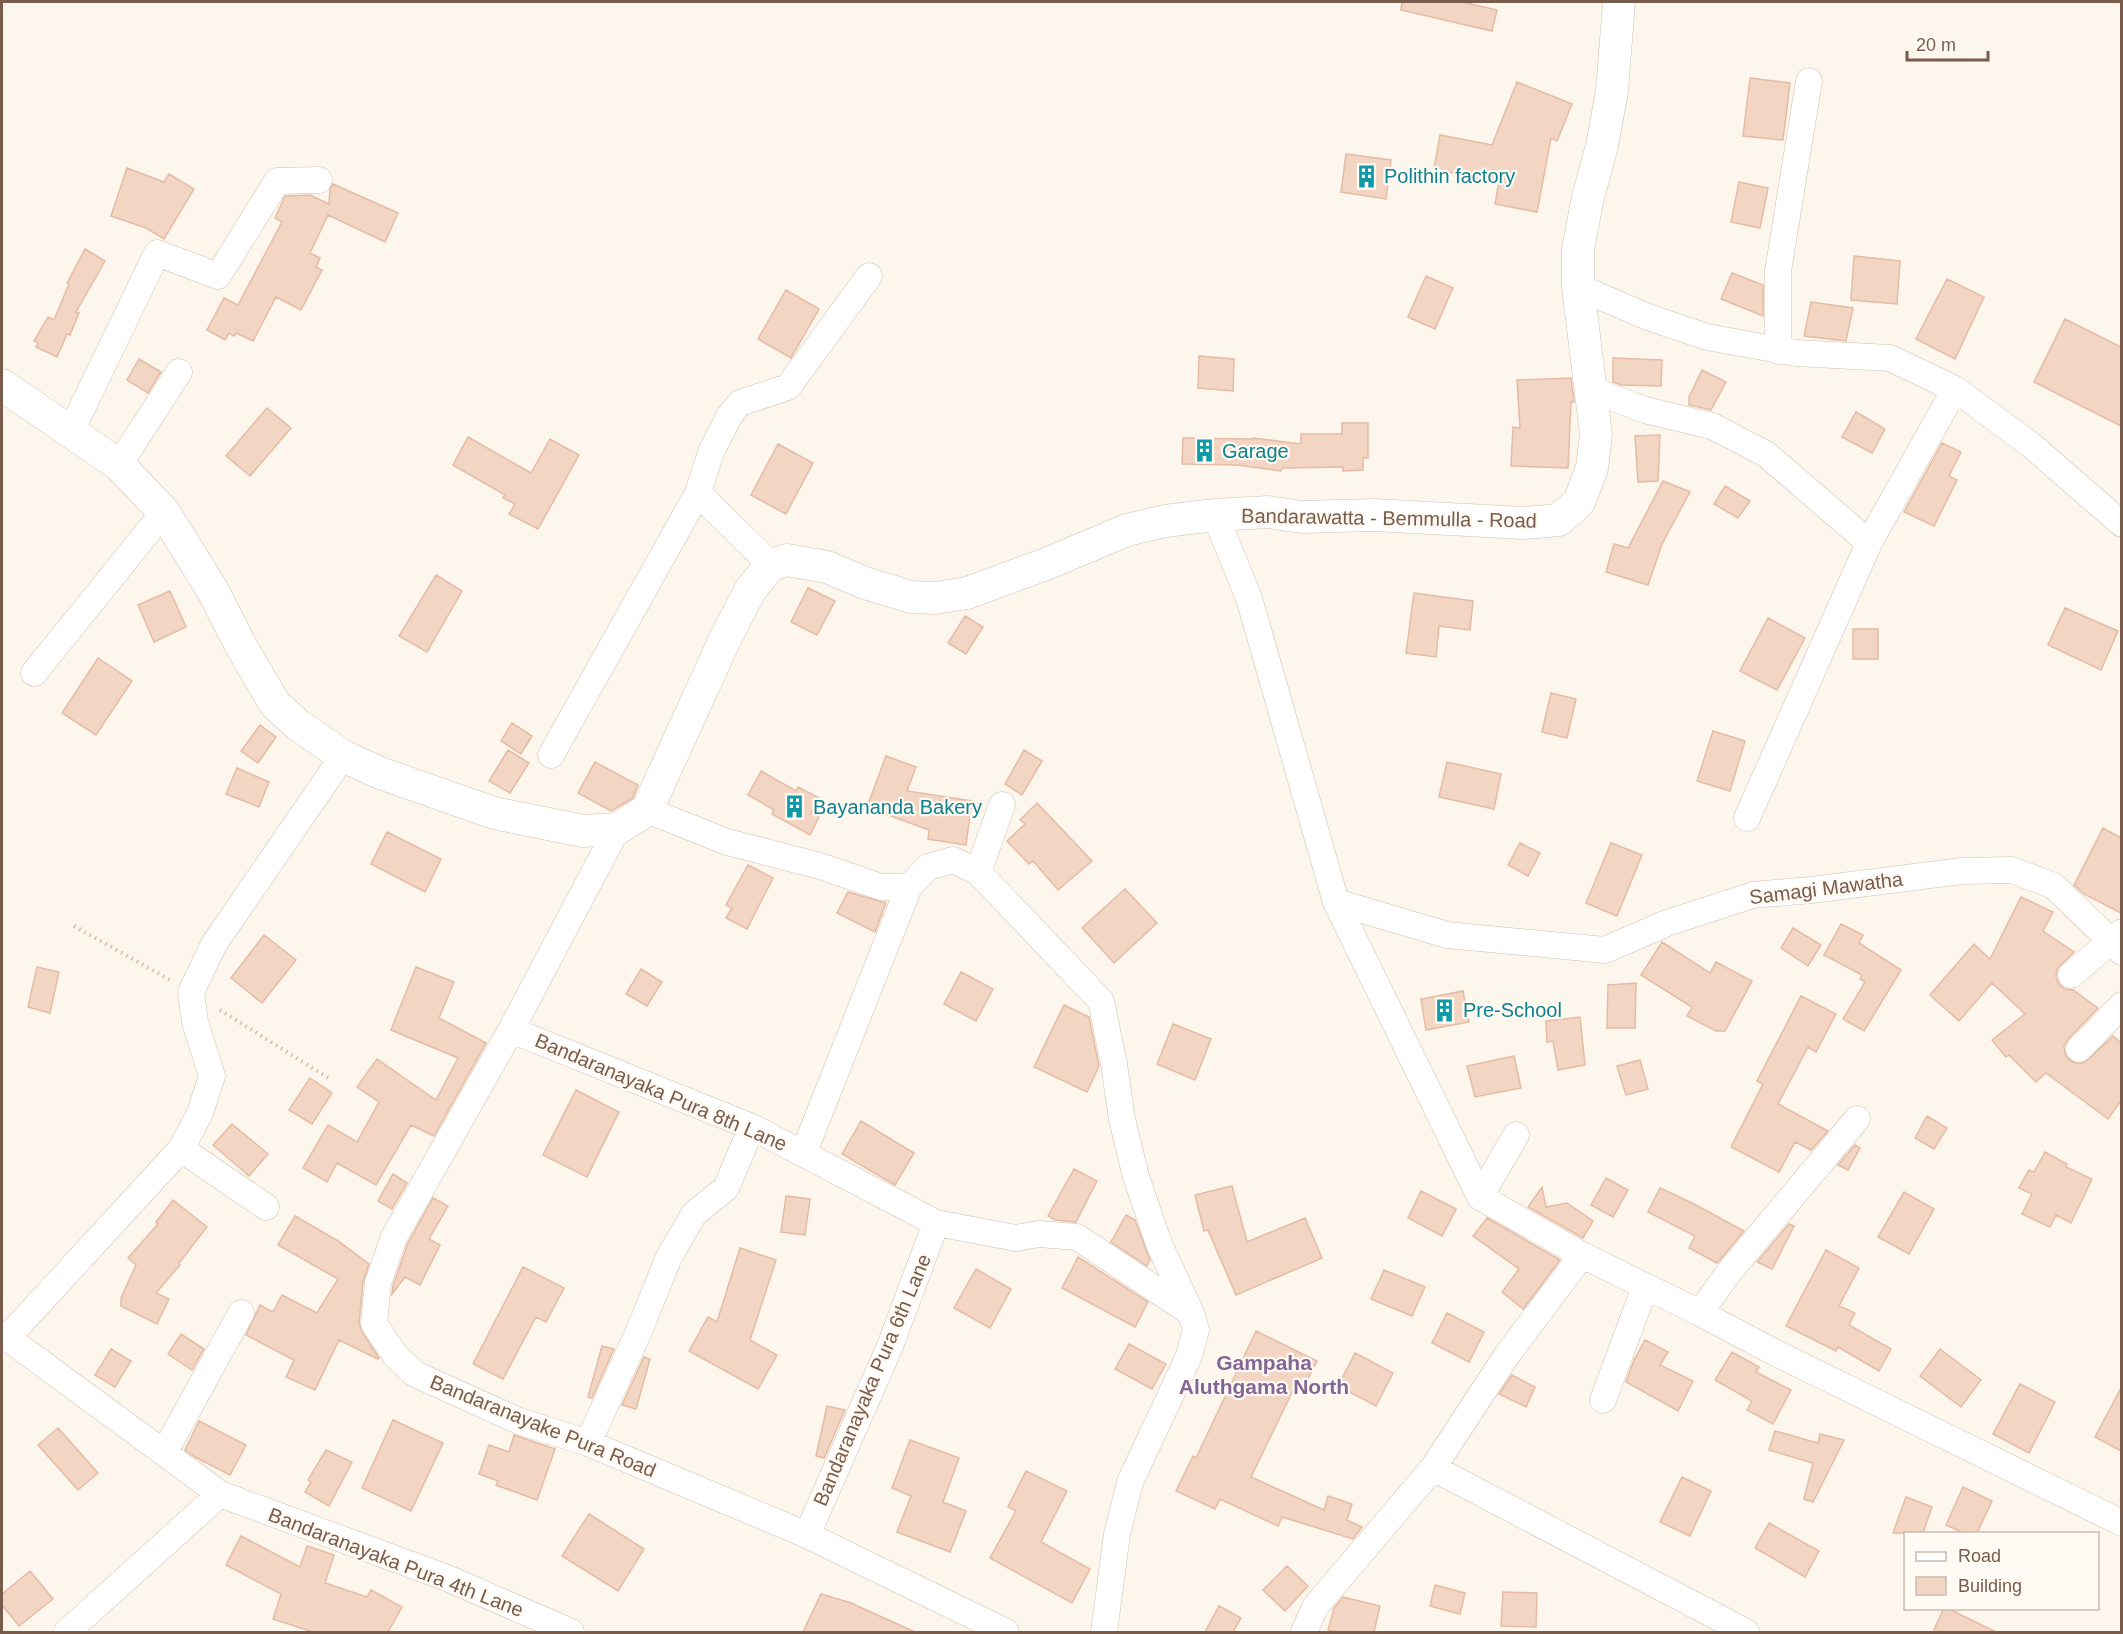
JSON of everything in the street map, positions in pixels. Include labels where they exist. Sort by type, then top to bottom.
[{"type":"street","name":"Bandarawatta - Bemmulla - Road","points":[[771,565],[787,560],[807,563],[827,567],[865,583],[910,597],[935,597],[967,593],[1046,564],[1127,530],[1165,521],[1268,512],[1302,517],[1374,515],[1524,523],[1559,520],[1578,501],[1592,468],[1596,434],[1578,287],[1578,249],[1612,91],[1619,2]]},
{"type":"street","points":[[1778,351],[1778,271],[1809,81]]},
{"type":"street","points":[[71,431],[157,254],[218,276],[277,181],[319,180]]},
{"type":"street","points":[[551,755],[698,493],[711,452],[730,415],[740,403],[788,387],[869,276]]},
{"type":"street","points":[[1578,287],[1648,317],[1707,337],[1778,351],[1890,358],[1955,389],[2031,445],[2121,524]]},
{"type":"street","points":[[119,465],[179,372]]},
{"type":"street","points":[[2,385],[119,465],[164,512],[213,591],[241,646],[275,704],[298,725],[343,756],[380,773],[494,813],[583,831],[617,829],[647,810],[726,637],[751,589],[771,565],[698,493]]},
{"type":"street","points":[[1590,389],[1646,410],[1712,426],[1766,454],[1860,536],[1870,540]]},
{"type":"street","points":[[1747,818],[1870,540],[1955,389]]},
{"type":"street","points":[[34,673],[164,512]]},
{"type":"street","points":[[1215,515],[1249,598],[1336,902],[1480,1197],[1582,1255],[1700,1312],[1772,1352],[2121,1523]]},
{"type":"street","points":[[4,1336],[181,1149],[200,1113],[212,1076],[195,1022],[191,992],[214,944],[343,756]]},
{"type":"street","points":[[978,872],[1002,805]]},
{"type":"street","points":[[647,810],[727,842],[820,866],[881,887],[909,887]]},
{"type":"street","name":"Bandaranayake Pura Road","points":[[617,829],[512,1030],[394,1237],[378,1283],[374,1324],[395,1355],[415,1374],[519,1421],[588,1443],[807,1535],[1006,1632]]},
{"type":"street","points":[[804,1152],[909,887],[928,867],[953,860],[978,872],[1101,1001],[1122,1119],[1136,1177],[1159,1244],[1191,1313],[1196,1330],[1189,1356],[1130,1482],[1117,1534],[1104,1632]]},
{"type":"street","name":"Samagi Mawatha","points":[[1336,902],[1447,935],[1605,950],[1667,923],[1753,895],[1962,871],[2012,870],[2054,886],[2118,942]]},
{"type":"street","points":[[2071,975],[2118,942]]},
{"type":"street","points":[[2079,1049],[2121,1005]]},
{"type":"street","name":"Bandaranayaka Pura 8th Lane","points":[[512,1030],[752,1126],[936,1223],[1016,1238],[1040,1234],[1077,1237],[1191,1313]]},
{"type":"street","points":[[1700,1312],[1729,1272],[1857,1119]]},
{"type":"street","points":[[588,1443],[639,1331],[669,1257],[694,1214],[726,1188],[752,1126]]},
{"type":"street","points":[[1480,1197],[1516,1135]]},
{"type":"street","points":[[181,1149],[266,1207]]},
{"type":"street","name":"Bandaranayaka Pura 6th Lane","points":[[807,1535],[890,1346],[936,1223]]},
{"type":"street","points":[[1304,1632],[1315,1607],[1432,1468],[1507,1355],[1582,1255]]},
{"type":"street","points":[[1603,1400],[1645,1287]]},
{"type":"street","points":[[164,1453],[241,1313]]},
{"type":"street","name":"Bandaranayaka Pura 4th Lane","points":[[4,1336],[220,1494],[447,1578],[571,1632]]},
{"type":"street","points":[[1432,1468],[1746,1632]]},
{"type":"street","points":[[67,1632],[220,1494]]},
{"type":"building","points":[[1402,2],[1462,2],[1497,10],[1492,31],[1401,10]]},
{"type":"building","points":[[1750,78],[1790,83],[1783,140],[1743,136]]},
{"type":"building","points":[[1517,82],[1572,104],[1557,141],[1551,138],[1537,212],[1495,204],[1499,182],[1434,169],[1440,135],[1492,145]]},
{"type":"building","name":"Polithin factory","points":[[1346,154],[1391,160],[1386,199],[1341,192]]},
{"type":"building","points":[[127,168],[164,182],[169,174],[194,189],[164,239],[146,228],[111,216]]},
{"type":"building","points":[[1739,182],[1768,188],[1760,228],[1731,222]]},
{"type":"building","points":[[333,184],[398,213],[385,242],[328,215],[310,253],[320,258],[316,267],[322,270],[301,310],[276,297],[253,341],[236,333],[234,336],[229,333],[225,340],[207,330],[224,298],[238,305],[282,222],[275,218],[285,196],[310,195],[329,204],[330,189]]},
{"type":"building","points":[[85,249],[105,261],[76,312],[79,313],[70,335],[67,334],[57,357],[36,347],[38,343],[34,341],[48,317],[54,320],[69,284],[67,283]]},
{"type":"building","points":[[1854,256],[1900,261],[1897,304],[1851,300]]},
{"type":"building","points":[[1732,273],[1763,285],[1763,316],[1721,299]]},
{"type":"building","points":[[1426,276],[1453,288],[1435,329],[1408,317]]},
{"type":"building","points":[[1947,279],[1984,297],[1955,359],[1916,339]]},
{"type":"building","points":[[786,290],[819,309],[791,358],[758,339]]},
{"type":"building","points":[[1811,302],[1853,308],[1846,341],[1804,336]]},
{"type":"building","points":[[2065,319],[2121,347],[2121,426],[2034,382]]},
{"type":"building","points":[[1199,356],[1234,359],[1233,391],[1198,388]]},
{"type":"building","points":[[1613,358],[1662,360],[1661,386],[1621,385],[1613,382]]},
{"type":"building","points":[[139,359],[161,372],[148,393],[127,380]]},
{"type":"building","points":[[1702,370],[1726,382],[1711,410],[1689,405],[1689,397]]},
{"type":"building","points":[[1571,378],[1574,402],[1571,402],[1568,468],[1511,466],[1513,427],[1520,428],[1517,380]]},
{"type":"building","points":[[267,408],[291,428],[250,476],[226,456]]},
{"type":"building","points":[[1856,412],[1885,429],[1872,453],[1842,437]]},
{"type":"building","points":[[1342,423],[1368,423],[1368,458],[1363,458],[1363,470],[1343,471],[1343,467],[1282,468],[1281,471],[1237,465],[1182,464],[1183,438],[1253,438],[1301,444],[1301,434],[1342,434]]},
{"type":"building","points":[[1660,435],[1658,481],[1638,482],[1635,436]]},
{"type":"building","points":[[468,437],[531,473],[550,439],[579,455],[538,529],[509,514],[515,504],[503,498],[505,495],[453,465]]},
{"type":"building","points":[[1942,443],[1961,452],[1949,476],[1957,480],[1934,526],[1904,512]]},
{"type":"building","points":[[778,444],[813,463],[786,514],[751,495]]},
{"type":"building","points":[[1663,481],[1690,492],[1662,544],[1648,585],[1606,572],[1614,544],[1628,548]]},
{"type":"building","points":[[1725,486],[1750,501],[1738,518],[1714,504]]},
{"type":"building","points":[[436,575],[462,591],[427,652],[399,636]]},
{"type":"building","points":[[808,588],[835,601],[817,635],[791,622]]},
{"type":"building","points":[[170,591],[186,627],[154,642],[138,605]]},
{"type":"building","points":[[1414,593],[1473,601],[1470,630],[1439,626],[1436,657],[1406,653]]},
{"type":"building","points":[[2065,608],[2118,631],[2101,670],[2048,645]]},
{"type":"building","points":[[965,616],[983,627],[966,654],[948,643]]},
{"type":"building","points":[[1768,618],[1805,638],[1777,690],[1740,671]]},
{"type":"building","points":[[1853,629],[1878,629],[1878,659],[1853,659]]},
{"type":"building","points":[[98,658],[132,681],[96,735],[62,713]]},
{"type":"building","points":[[1551,693],[1576,699],[1567,738],[1542,732]]},
{"type":"building","points":[[512,723],[532,736],[521,754],[501,741]]},
{"type":"building","points":[[260,725],[276,737],[258,763],[241,751]]},
{"type":"building","points":[[1713,731],[1745,741],[1730,791],[1697,781]]},
{"type":"building","points":[[508,750],[529,763],[510,793],[489,781]]},
{"type":"building","points":[[1024,750],[1042,761],[1022,795],[1005,784]]},
{"type":"building","points":[[886,756],[916,767],[907,791],[972,801],[966,845],[928,839],[929,830],[867,807]]},
{"type":"building","points":[[595,762],[638,785],[633,798],[611,811],[578,793]]},
{"type":"building","points":[[1447,762],[1501,774],[1494,809],[1439,797]]},
{"type":"building","points":[[237,768],[269,782],[259,807],[226,794]]},
{"type":"building","points":[[761,771],[796,791],[798,787],[819,798],[811,812],[819,817],[810,835],[772,814],[774,810],[748,795]]},
{"type":"building","points":[[1037,803],[1092,861],[1058,890],[1033,861],[1029,864],[1007,841],[1025,824],[1020,820]]},
{"type":"building","points":[[2103,828],[2121,838],[2121,913],[2084,894],[2074,885]]},
{"type":"building","points":[[387,832],[441,859],[425,892],[371,864]]},
{"type":"building","points":[[1520,843],[1540,853],[1528,876],[1508,865]]},
{"type":"building","points":[[1611,843],[1642,855],[1617,916],[1586,903]]},
{"type":"building","points":[[748,865],[773,878],[747,929],[726,918],[732,908],[726,905]]},
{"type":"building","points":[[1125,889],[1157,923],[1114,963],[1082,928]]},
{"type":"building","points":[[848,892],[886,903],[875,932],[837,913]]},
{"type":"building","points":[[2021,897],[2053,912],[2043,931],[2074,952],[2057,969],[2056,977],[2059,984],[2065,989],[2073,990],[2098,1008],[2068,1039],[2064,1046],[2068,1059],[2075,1063],[2084,1063],[2113,1036],[2121,1043],[2121,1101],[2108,1119],[2046,1073],[2036,1082],[2009,1055],[2006,1057],[1992,1040],[2025,1014],[1992,983],[1959,1021],[1930,995],[1974,944],[1990,959]]},
{"type":"building","points":[[1841,924],[1863,935],[1859,943],[1901,970],[1864,1031],[1843,1019],[1865,982],[1860,979],[1862,975],[1824,955]]},
{"type":"building","points":[[1793,928],[1821,945],[1808,966],[1781,948]]},
{"type":"building","points":[[264,935],[296,960],[262,1003],[231,978]]},
{"type":"building","points":[[1662,942],[1710,973],[1716,962],[1752,981],[1725,1031],[1716,1031],[1687,1016],[1692,1007],[1641,975]]},
{"type":"building","points":[[37,967],[59,972],[50,1013],[28,1007]]},
{"type":"building","points":[[416,967],[454,982],[439,1018],[486,1043],[434,1136],[411,1125],[376,1185],[337,1163],[327,1182],[303,1168],[328,1125],[357,1142],[379,1102],[357,1087],[377,1059],[436,1100],[458,1058],[391,1030]]},
{"type":"building","points":[[641,969],[662,982],[647,1006],[626,994]]},
{"type":"building","points":[[961,972],[993,989],[976,1021],[944,1004]]},
{"type":"building","points":[[1636,983],[1635,1028],[1607,1028],[1608,985]]},
{"type":"building","name":"Pre-School","points":[[1463,991],[1469,1022],[1426,1030],[1421,999]]},
{"type":"building","points":[[1801,996],[1836,1014],[1816,1052],[1808,1047],[1778,1104],[1828,1131],[1811,1150],[1795,1142],[1779,1172],[1731,1147],[1763,1084],[1757,1081]]},
{"type":"building","points":[[1064,1005],[1089,1017],[1099,1066],[1087,1092],[1034,1067]]},
{"type":"building","points":[[1580,1017],[1585,1065],[1558,1070],[1553,1041],[1547,1042],[1546,1021]]},
{"type":"building","points":[[1173,1024],[1211,1039],[1195,1080],[1157,1064]]},
{"type":"building","points":[[1514,1056],[1521,1088],[1475,1097],[1467,1066]]},
{"type":"building","points":[[1640,1060],[1648,1089],[1626,1095],[1617,1066]]},
{"type":"building","points":[[310,1078],[332,1093],[312,1124],[289,1110]]},
{"type":"building","points":[[576,1090],[619,1112],[587,1177],[543,1155]]},
{"type":"building","points":[[1927,1116],[1947,1128],[1934,1149],[1915,1138]]},
{"type":"building","points":[[861,1121],[914,1153],[895,1185],[842,1154]]},
{"type":"building","points":[[232,1124],[268,1154],[249,1176],[213,1145]]},
{"type":"building","points":[[1855,1145],[1860,1148],[1848,1170],[1838,1165]]},
{"type":"building","points":[[2045,1152],[2067,1164],[2066,1167],[2092,1179],[2071,1223],[2056,1215],[2050,1227],[2022,1214],[2032,1194],[2019,1188],[2029,1170],[2034,1172]]},
{"type":"building","points":[[1074,1169],[1097,1181],[1076,1222],[1055,1220],[1048,1216]]},
{"type":"building","points":[[393,1174],[407,1183],[392,1209],[378,1201]]},
{"type":"building","points":[[1606,1178],[1628,1190],[1613,1217],[1591,1205]]},
{"type":"building","points":[[1232,1186],[1247,1242],[1305,1218],[1322,1258],[1236,1295],[1208,1230],[1204,1231],[1195,1195]]},
{"type":"building","points":[[1542,1187],[1546,1207],[1567,1203],[1593,1221],[1583,1238],[1528,1207]]},
{"type":"building","points":[[1660,1188],[1744,1231],[1717,1263],[1689,1248],[1695,1236],[1648,1212]]},
{"type":"building","points":[[1421,1191],[1456,1209],[1442,1236],[1408,1218]]},
{"type":"building","points":[[1904,1192],[1934,1209],[1909,1254],[1878,1237]]},
{"type":"building","points":[[786,1196],[810,1199],[805,1235],[781,1232]]},
{"type":"building","points":[[433,1198],[448,1206],[429,1239],[440,1245],[420,1285],[405,1277],[392,1294],[408,1243]]},
{"type":"building","points":[[173,1200],[207,1227],[179,1263],[180,1265],[156,1293],[169,1299],[157,1324],[121,1306],[121,1298],[136,1265],[128,1258],[158,1224],[156,1222]]},
{"type":"building","points":[[1126,1215],[1135,1220],[1150,1260],[1147,1266],[1111,1242]]},
{"type":"building","points":[[295,1216],[338,1241],[369,1264],[363,1282],[359,1323],[362,1332],[379,1358],[339,1340],[315,1390],[286,1377],[294,1360],[246,1335],[260,1305],[273,1312],[282,1295],[317,1313],[338,1279],[278,1245]]},
{"type":"building","points":[[1487,1218],[1560,1260],[1523,1309],[1502,1292],[1519,1269],[1473,1236]]},
{"type":"building","points":[[1789,1224],[1794,1226],[1772,1269],[1757,1262]]},
{"type":"building","points":[[740,1248],[776,1260],[750,1340],[777,1355],[758,1389],[689,1351],[708,1317],[717,1322]]},
{"type":"building","points":[[1826,1250],[1859,1268],[1839,1306],[1855,1313],[1849,1325],[1891,1349],[1879,1371],[1838,1347],[1836,1351],[1786,1326]]},
{"type":"building","points":[[1078,1257],[1148,1302],[1135,1327],[1062,1288]]},
{"type":"building","points":[[523,1267],[564,1288],[546,1322],[536,1317],[503,1379],[473,1364]]},
{"type":"building","points":[[976,1269],[1011,1289],[990,1328],[954,1308]]},
{"type":"building","points":[[1384,1270],[1425,1287],[1412,1316],[1371,1299]]},
{"type":"building","points":[[1447,1313],[1484,1332],[1469,1362],[1432,1343]]},
{"type":"building","points":[[1256,1331],[1317,1361],[1304,1386],[1297,1382],[1251,1477],[1324,1510],[1328,1496],[1352,1504],[1347,1520],[1362,1527],[1353,1539],[1282,1517],[1278,1526],[1220,1499],[1215,1509],[1176,1491],[1193,1456],[1196,1458]]},
{"type":"building","points":[[181,1334],[204,1349],[192,1370],[168,1354]]},
{"type":"building","points":[[1645,1340],[1668,1352],[1660,1365],[1693,1381],[1678,1411],[1626,1382]]},
{"type":"building","points":[[1129,1344],[1166,1364],[1152,1389],[1115,1369]]},
{"type":"building","points":[[602,1346],[614,1349],[592,1398],[588,1397]]},
{"type":"building","points":[[111,1349],[131,1361],[115,1387],[95,1375]]},
{"type":"building","points":[[1940,1349],[1981,1380],[1961,1407],[1920,1376]]},
{"type":"building","points":[[1732,1352],[1759,1367],[1756,1372],[1791,1390],[1773,1424],[1747,1410],[1752,1401],[1715,1380]]},
{"type":"building","points":[[1355,1353],[1393,1373],[1376,1406],[1338,1386]]},
{"type":"building","points":[[644,1357],[650,1359],[636,1409],[622,1405]]},
{"type":"building","points":[[1512,1375],[1535,1387],[1526,1407],[1499,1394]]},
{"type":"building","points":[[2020,1384],[2055,1402],[2029,1453],[1993,1434]]},
{"type":"building","points":[[2121,1388],[2121,1451],[2095,1437]]},
{"type":"building","points":[[827,1406],[845,1410],[824,1458],[816,1456]]},
{"type":"building","points":[[393,1420],[443,1443],[411,1511],[362,1488]]},
{"type":"building","points":[[199,1421],[246,1445],[230,1475],[185,1450]]},
{"type":"building","points":[[58,1428],[98,1473],[78,1490],[38,1445]]},
{"type":"building","points":[[1775,1431],[1818,1443],[1820,1434],[1844,1440],[1813,1502],[1804,1499],[1813,1463],[1769,1450]]},
{"type":"building","points":[[514,1435],[555,1449],[537,1500],[496,1485],[498,1481],[479,1474],[489,1445],[509,1452]]},
{"type":"building","points":[[910,1440],[959,1458],[943,1502],[966,1511],[950,1552],[897,1532],[911,1496],[892,1488]]},
{"type":"building","points":[[326,1450],[352,1462],[329,1506],[305,1492],[311,1482],[308,1480]]},
{"type":"building","points":[[1026,1471],[1067,1491],[1041,1542],[1090,1569],[1072,1603],[990,1558],[1016,1511],[1008,1507]]},
{"type":"building","points":[[1682,1477],[1711,1491],[1690,1536],[1660,1522]]},
{"type":"building","points":[[1963,1487],[1992,1501],[1977,1532],[1962,1532],[1946,1525]]},
{"type":"building","points":[[1906,1497],[1932,1507],[1923,1532],[1893,1533]]},
{"type":"building","points":[[589,1514],[644,1549],[618,1591],[562,1556]]},
{"type":"building","points":[[1769,1523],[1819,1551],[1805,1577],[1755,1548]]},
{"type":"building","points":[[241,1536],[300,1567],[307,1546],[334,1555],[325,1583],[367,1597],[371,1590],[402,1607],[388,1632],[313,1632],[273,1619],[281,1594],[226,1565]]},
{"type":"building","points":[[1287,1566],[1308,1586],[1285,1611],[1263,1590]]},
{"type":"building","points":[[30,1571],[53,1599],[19,1626],[2,1605],[2,1594]]},
{"type":"building","points":[[1435,1585],[1465,1593],[1460,1614],[1430,1606]]},
{"type":"building","points":[[1503,1592],[1537,1593],[1536,1627],[1501,1626]]},
{"type":"building","points":[[821,1594],[851,1603],[915,1632],[803,1632]]},
{"type":"building","points":[[1343,1597],[1380,1606],[1374,1632],[1328,1630],[1334,1608]]},
{"type":"building","points":[[1219,1606],[1241,1618],[1233,1632],[1205,1632]]},
{"type":"building","points":[[1943,1610],[1951,1610],[1996,1632],[1933,1632]]},
{"type":"place","name":"Polithin factory","points":[[1366,176]]},
{"type":"place","name":"Garage","points":[[1204,451]]},
{"type":"place","name":"Bayananda Bakery","points":[[795,807]]},
{"type":"place","name":"Pre-School","points":[[1445,1010]]},
{"type":"district","name":"Gampaha Aluthgama North","points":[[1264,1375]]}]
